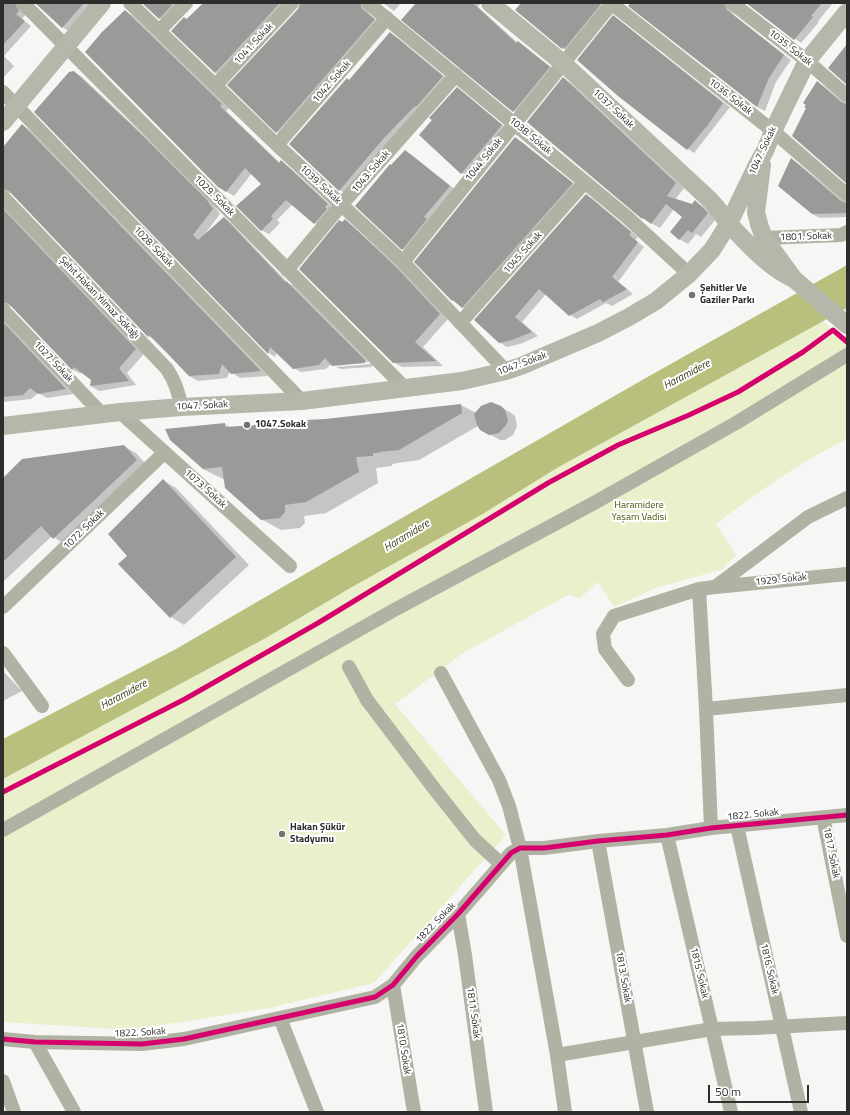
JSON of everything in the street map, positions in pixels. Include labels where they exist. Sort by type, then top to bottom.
[{"type":"main road","points":[[3,122],[102,3]]},
{"type":"main road","name":"1037. Sokak","points":[[490,3],[564,64],[710,200],[729,223],[757,252],[781,273],[794,280]]},
{"type":"main road","name":"1047. Sokak","points":[[5,424],[180,407],[302,401],[462,381],[506,371],[598,333],[629,317],[656,300],[689,274],[712,250],[729,223],[765,151],[772,131],[807,61],[847,12]]},
{"type":"main road","points":[[765,151],[756,212],[758,224],[764,238],[794,280],[847,325]]},
{"type":"street","name":"1029. Sokak","points":[[23,3],[405,388]]},
{"type":"street","name":"1039. Sokak","points":[[130,3],[277,145],[403,262],[506,371]]},
{"type":"street","points":[[159,31],[186,3]]},
{"type":"street","name":"1041. Sokak","points":[[216,85],[292,3]]},
{"type":"street","name":"1038. Sokak","points":[[368,3],[627,217],[689,274]]},
{"type":"street","name":"1044. Sokak","points":[[403,262],[514,123],[564,64],[611,3]]},
{"type":"street","name":"1036. Sokak","points":[[611,3],[772,131],[847,195]]},
{"type":"street","name":"1035. Sokak","points":[[732,3],[807,61],[847,96]]},
{"type":"street","name":"1042. Sokak","points":[[277,145],[387,18]]},
{"type":"street","name":"1043. Sokak","points":[[287,270],[342,204],[456,75]]},
{"type":"street","name":"1028. Sokak","points":[[3,92],[302,401]]},
{"type":"street","name":"1045. Sokak","points":[[460,323],[585,182]]},
{"type":"street","name":"Şehit Hakan Yılmaz Sokağı","points":[[3,197],[167,369],[174,380],[179,393],[180,407]]},
{"type":"street","name":"1801. Sokak","points":[[764,238],[841,235],[847,232]]},
{"type":"street","name":"1027. Sokak","points":[[3,310],[102,414]]},
{"type":"street","points":[[3,830],[396,609],[594,503],[736,423],[847,355]]},
{"type":"street","name":"1073. Sokak","points":[[120,412],[290,566]]},
{"type":"street","name":"1072. Sokak","points":[[3,607],[164,452]]},
{"type":"street","points":[[715,587],[808,517],[847,498]]},
{"type":"street","name":"1929. Sokak","points":[[628,680],[605,649],[604,634],[614,616],[699,589],[847,574]]},
{"type":"street","points":[[699,589],[711,828]]},
{"type":"street","points":[[3,653],[42,706]]},
{"type":"street","points":[[349,667],[367,700],[436,791],[475,840],[501,864]]},
{"type":"street","points":[[442,673],[499,780],[509,806],[520,848],[557,1055],[565,1112]]},
{"type":"street","points":[[706,709],[847,695]]},
{"type":"street","name":"1822. Sokak","points":[[3,1039],[35,1042],[142,1044],[184,1039],[375,997],[393,985],[417,956],[458,914],[511,853],[520,848],[544,848],[598,841],[667,835],[711,828],[847,815]]},
{"type":"street","name":"1817. Sokak","points":[[824,817],[847,936]]},
{"type":"street","name":"1816. Sokak","points":[[737,826],[801,1112]]},
{"type":"street","name":"1815. Sokak","points":[[667,835],[730,1112]]},
{"type":"street","name":"1813. Sokak","points":[[598,841],[648,1112]]},
{"type":"street","name":"1811. Sokak","points":[[458,914],[486,1112]]},
{"type":"street","name":"1810. Sokak","points":[[393,985],[414,1112]]},
{"type":"street","points":[[280,1018],[317,1112]]},
{"type":"street","points":[[557,1055],[712,1029],[847,1023]]},
{"type":"street","points":[[35,1042],[74,1112]]},
{"type":"street","points":[[3,1081],[14,1112]]},
{"type":"green space","name":"Haramidere Yaşam Vadisi","points":[[823,321],[847,343],[847,439],[813,457],[780,478],[716,524],[736,555],[721,570],[658,587],[614,607],[598,582],[580,598],[568,595],[463,653],[395,704],[506,835],[374,983],[269,1008],[130,1030],[3,1022],[3,779],[264,639],[352,587],[481,515],[557,468]]},
{"type":"water","name":"Haramidere","points":[[847,265],[847,308],[557,468],[481,515],[352,587],[264,639],[3,779],[3,739],[176,649],[651,375]]},
{"type":"building","points":[[3,3],[15,3],[19,11],[16,14],[25,21],[3,45]]},
{"type":"building","points":[[35,3],[84,3],[62,28]]},
{"type":"building","points":[[142,3],[171,3],[172,5],[159,19]]},
{"type":"building","points":[[203,3],[280,3],[215,73],[171,31],[184,17],[186,19],[188,18]]},
{"type":"building","points":[[300,3],[360,3],[362,9],[375,19],[276,133],[227,85],[298,9]]},
{"type":"building","points":[[416,3],[473,3],[516,43],[518,41],[550,67],[513,112],[401,20]]},
{"type":"building","points":[[521,3],[601,4],[565,48],[563,47],[562,49],[515,10]]},
{"type":"building","points":[[630,3],[724,3],[727,10],[784,55],[769,78],[757,107],[628,6]]},
{"type":"building","points":[[746,3],[822,3],[811,16],[813,17],[794,40]]},
{"type":"building","points":[[125,10],[222,104],[220,106],[279,163],[281,160],[328,204],[325,207],[327,209],[314,224],[286,200],[271,216],[273,219],[261,231],[236,206],[261,184],[245,168],[226,192],[219,188],[85,52],[102,32]]},
{"type":"building","points":[[613,15],[723,103],[707,126],[687,150],[618,96],[577,60]]},
{"type":"building","points":[[390,32],[443,76],[416,107],[415,106],[384,138],[339,191],[289,144],[347,78],[349,80]]},
{"type":"building","points":[[847,44],[847,85],[828,68]]},
{"type":"building","points":[[74,71],[142,135],[207,200],[213,209],[193,235],[198,240],[224,217],[285,282],[286,281],[365,360],[365,363],[332,366],[325,358],[319,365],[293,369],[270,347],[268,354],[34,112],[69,72]]},
{"type":"building","points":[[563,77],[676,183],[667,196],[692,204],[695,200],[708,213],[692,233],[688,230],[679,240],[670,232],[682,217],[666,204],[651,224],[643,218],[642,219],[527,122]]},
{"type":"building","points":[[817,81],[841,102],[847,104],[847,184],[792,136],[806,108],[804,107],[806,105],[803,103]]},
{"type":"building","points":[[457,87],[502,125],[461,174],[419,135],[432,120],[429,118]]},
{"type":"building","points":[[22,124],[261,371],[231,374],[222,364],[219,374],[189,376],[149,335],[148,337],[9,191],[3,189],[3,147]]},
{"type":"building","points":[[515,137],[573,183],[462,308],[453,300],[452,301],[414,262]]},
{"type":"building","points":[[405,150],[450,186],[424,217],[427,219],[402,250],[355,206],[390,164],[391,165]]},
{"type":"building","points":[[791,158],[841,201],[847,203],[847,213],[812,214],[778,186]]},
{"type":"building","points":[[586,194],[631,232],[629,235],[638,242],[612,277],[627,289],[603,302],[600,299],[569,316],[539,289],[515,317],[532,332],[512,340],[499,343],[474,320]]},
{"type":"building","points":[[3,209],[136,349],[119,368],[129,381],[90,386],[91,380],[74,367],[72,370],[9,304],[3,302]]},
{"type":"building","points":[[345,219],[397,268],[440,314],[415,342],[436,361],[393,363],[299,269],[339,220],[342,222]]},
{"type":"building","points":[[3,322],[66,389],[38,394],[30,388],[23,395],[3,397]]},
{"type":"building","points":[[491,402],[501,406],[505,410],[508,420],[506,425],[499,433],[489,435],[480,430],[474,414],[481,406]]},
{"type":"building","points":[[461,404],[462,413],[399,450],[373,453],[373,456],[356,457],[359,472],[306,502],[285,505],[285,512],[280,518],[261,520],[225,488],[222,467],[203,469],[170,440],[165,429],[225,423],[225,427],[286,423],[286,421],[325,419]]},
{"type":"building","points":[[124,445],[137,460],[53,539],[41,526],[3,562],[3,478],[22,459]]},
{"type":"building","points":[[163,479],[236,557],[170,618],[118,564],[127,556],[108,534]]},
{"type":"cycle path","points":[[3,792],[185,699],[318,623],[548,483],[618,445],[689,415],[738,392],[803,352],[833,330],[847,342]]},
{"type":"cycle path","points":[[3,1039],[35,1042],[142,1044],[184,1039],[375,997],[393,985],[417,956],[458,914],[511,853],[520,848],[544,848],[598,841],[667,835],[711,828],[847,815]]},
{"type":"place","name":"Şehitler Ve Gaziler Parkı","points":[[692,295]]},
{"type":"place","name":"1047.Sokak","points":[[247,425]]},
{"type":"place","name":"Hakan Şükür Stadyumu","points":[[282,834]]}]
